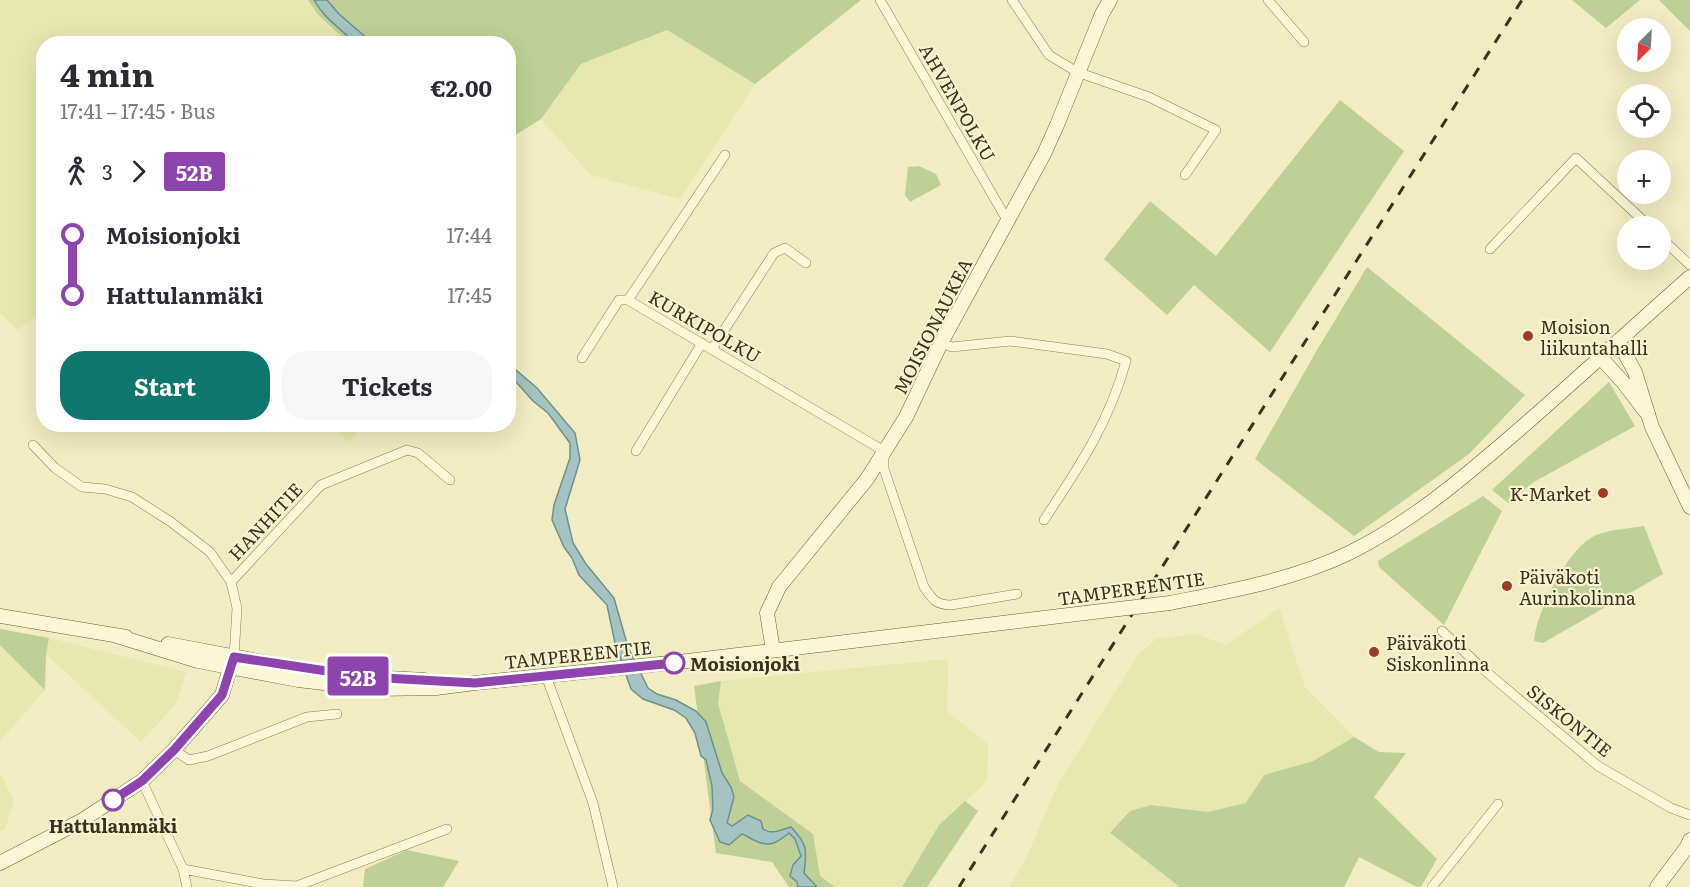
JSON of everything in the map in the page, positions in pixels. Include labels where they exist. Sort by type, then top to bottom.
[{"type":"main road","name":"MOISIONAUKEA","points":[[773,650],[767,613],[779,587],[867,479],[906,417],[941,343],[1044,154],[1058,125],[1077,72],[1110,0]]},
{"type":"main road","name":"TAMPEREENTIE","points":[[0,616],[117,636],[198,661],[232,663],[326,685],[376,689],[436,688],[621,669],[1170,603],[1244,588],[1311,568],[1373,540],[1458,482],[1690,277]]},
{"type":"main road","points":[[1618,341],[1635,372],[1648,415],[1690,507]]},
{"type":"main road","points":[[1600,357],[1623,381],[1648,415]]},
{"type":"main road","points":[[0,863],[81,821],[142,781],[174,750],[222,695],[232,663]]},
{"type":"main road","points":[[1657,887],[1690,840]]},
{"type":"street","name":"AHVENPOLKU","points":[[880,0],[1007,220]]},
{"type":"street","points":[[1012,0],[1049,55],[1077,72],[1149,97],[1216,130],[1185,175]]},
{"type":"street","points":[[1268,0],[1304,42]]},
{"type":"street","name":"KURKIPOLKU","points":[[725,155],[628,300],[884,451]]},
{"type":"street","points":[[1490,249],[1576,158],[1638,216]]},
{"type":"street","points":[[1671,247],[1690,265]]},
{"type":"street","points":[[712,349],[774,253],[785,248],[806,263]]},
{"type":"street","points":[[582,358],[619,300],[628,300]]},
{"type":"street","points":[[941,343],[952,347],[1010,341],[1107,354],[1126,361],[1107,416],[1086,457],[1044,520]]},
{"type":"street","points":[[636,451],[702,343]]},
{"type":"street","points":[[33,445],[56,468],[82,487],[105,489],[132,497],[171,522],[210,552],[231,582],[237,608],[232,663]]},
{"type":"street","name":"HANHITIE","points":[[231,582],[321,485],[407,450],[418,453],[450,480]]},
{"type":"street","points":[[884,451],[884,469],[924,587],[932,600],[942,605],[951,605],[1017,594]]},
{"type":"street","name":"SISKONTIE","points":[[1442,631],[1483,669],[1598,766],[1671,808],[1690,815]]},
{"type":"street","points":[[546,676],[593,803],[613,887]]},
{"type":"street","points":[[174,750],[189,760],[208,756],[308,717],[337,714]]},
{"type":"street","points":[[142,781],[183,869],[187,887]]},
{"type":"street","points":[[1432,887],[1498,804]]},
{"type":"street","points":[[183,869],[263,884],[297,886],[447,829]]},
{"type":"green space","points":[[0,0],[308,0],[319,16],[341,36],[36,36],[36,317],[17,330],[0,313]]},
{"type":"green space","points":[[308,0],[861,0],[755,84],[667,30],[581,64],[541,119],[516,135],[516,36],[341,36],[319,16]]},
{"type":"green space","points":[[1572,0],[1640,0],[1617,18],[1606,28]]},
{"type":"green space","points":[[1659,0],[1690,0],[1690,31]]},
{"type":"green space","points":[[667,30],[755,84],[680,199],[591,175],[541,119],[581,64]]},
{"type":"green space","points":[[1340,100],[1404,151],[1270,352],[1194,285],[1167,315],[1104,259],[1150,201],[1216,256]]},
{"type":"green space","points":[[919,166],[936,174],[941,185],[910,202],[905,195],[908,167]]},
{"type":"green space","points":[[1367,267],[1525,395],[1469,454],[1354,536],[1255,459]]},
{"type":"green space","points":[[1609,382],[1635,426],[1534,482],[1508,503],[1492,490]]},
{"type":"green space","points":[[338,432],[357,432],[349,442]]},
{"type":"green space","points":[[1483,496],[1502,511],[1444,625],[1379,567],[1378,561]]},
{"type":"green space","points":[[1644,526],[1663,574],[1543,643],[1534,641],[1536,628],[1555,582],[1584,543],[1606,532]]},
{"type":"green space","points":[[1279,608],[1305,687],[1354,737],[1313,761],[1264,775],[1246,803],[1208,812],[1151,805],[1130,811],[1110,834],[1180,887],[1009,887],[1024,863],[1057,786],[1138,655],[1156,639],[1196,634],[1226,645]]},
{"type":"green space","points":[[0,629],[49,638],[45,690],[0,645]]},
{"type":"green space","points":[[49,638],[186,672],[176,704],[141,742],[46,654]]},
{"type":"green space","points":[[0,645],[45,690],[0,741]]},
{"type":"green space","points":[[948,659],[947,712],[988,744],[987,781],[939,825],[902,887],[835,887],[820,876],[813,834],[740,781],[718,703],[721,681]]},
{"type":"green space","points":[[721,681],[718,703],[740,781],[813,834],[820,876],[835,887],[789,887],[772,862],[716,853],[694,686]]},
{"type":"green space","points":[[1354,737],[1379,752],[1406,753],[1374,797],[1437,859],[1421,887],[1359,857],[1344,887],[1180,887],[1110,833],[1130,811],[1151,805],[1208,812],[1246,803],[1264,775],[1313,761]]},
{"type":"green space","points":[[0,773],[14,801],[5,829],[0,831]]},
{"type":"green space","points":[[965,801],[978,811],[927,887],[902,887],[939,825]]},
{"type":"green space","points":[[407,850],[459,861],[443,887],[363,887],[365,869]]},
{"type":"water","points":[[314,0],[327,0],[365,36],[347,36]]},
{"type":"water","points":[[516,370],[537,388],[575,433],[580,460],[565,509],[573,543],[586,564],[614,598],[628,647],[648,688],[696,711],[706,722],[722,773],[734,797],[727,823],[732,826],[748,815],[761,821],[766,831],[791,827],[805,848],[804,873],[817,887],[798,887],[797,882],[790,876],[793,865],[801,856],[795,839],[789,833],[770,844],[761,843],[742,834],[729,845],[720,842],[710,820],[713,809],[712,786],[706,760],[701,756],[695,733],[686,718],[674,710],[643,699],[631,689],[615,643],[607,605],[579,575],[552,520],[554,505],[570,458],[570,443],[548,413],[533,401],[516,382]]},
{"type":"railway","points":[[959,887],[1522,0]]},
{"type":"bus line","name":"52B","points":[[113,800],[142,781],[174,750],[222,695],[234,657],[300,669],[366,677],[475,683],[674,663]]},
{"type":"place","name":"Moision liikuntahalli","points":[[1528,336]]},
{"type":"place","name":"K-Market","points":[[1603,493]]},
{"type":"place","name":"Päiväkoti Aurinkolinna","points":[[1507,586]]},
{"type":"place","name":"Päiväkoti Siskonlinna","points":[[1374,652]]},
{"type":"place","name":"Moisionjoki","points":[[674,663]]},
{"type":"place","name":"Hattulanmäki","points":[[113,800]]}]
